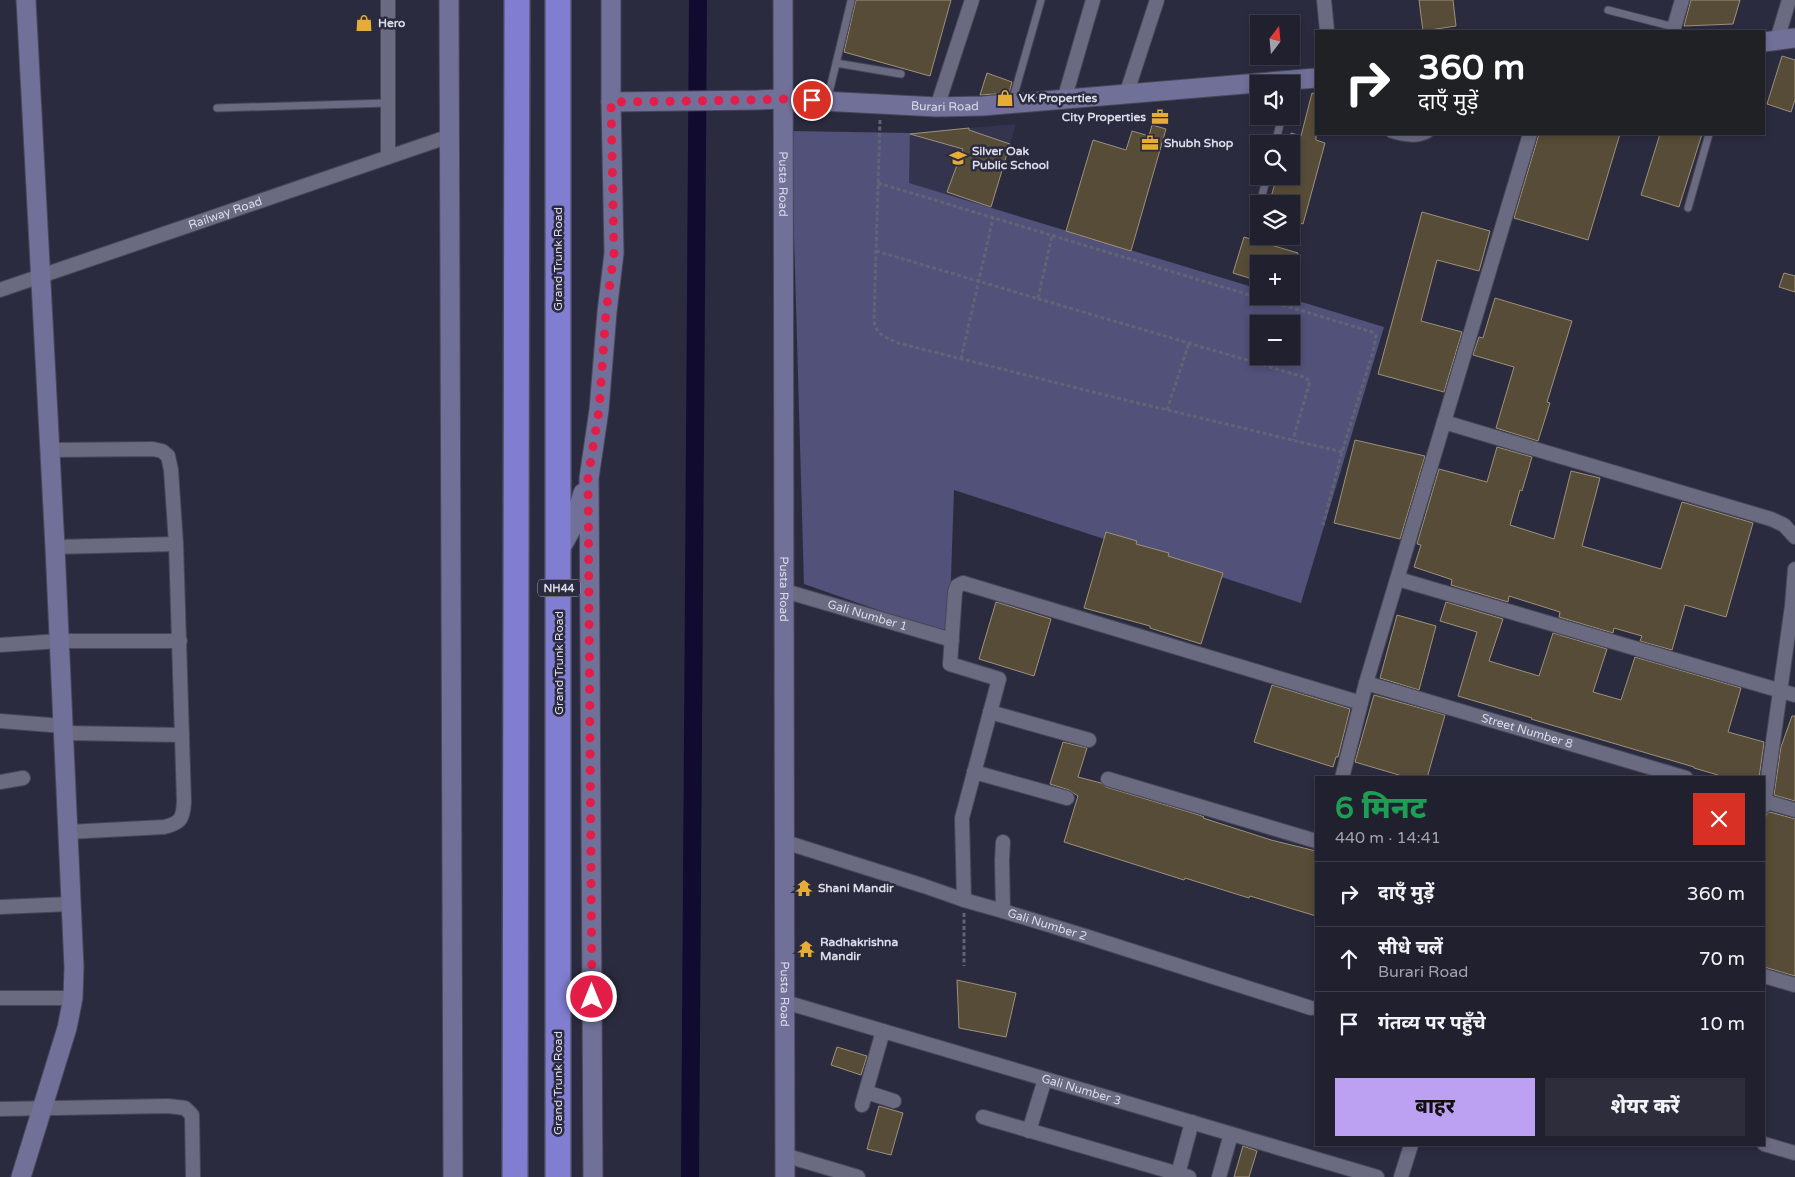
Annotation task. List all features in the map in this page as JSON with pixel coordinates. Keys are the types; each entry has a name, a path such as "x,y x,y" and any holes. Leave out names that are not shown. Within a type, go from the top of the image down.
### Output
{"highway":[{"path":"516,1177 517,0"},
{"name":"Grand Trunk Road","path":"558,0 558,1177"}],"main road":[{"path":"21,1177 67,1028 73,998 74,968 56,547 26,0"},
{"path":"449,0 453,1177"},
{"path":"559,551 572,528 588,478 599,410 606,312 614,253 611,0"},
{"name":"Pusta Road","path":"783,0 785,1177"},
{"name":"Burari Road","path":"1300,81 1315,78"},
{"name":"Burari Road","path":"611,102 782,99 937,107 1011,105 1250,85"},
{"path":"588,478 592,1177"}],"street":[{"path":"388,0 388,157"},
{"path":"937,107 972,0"},
{"path":"1064,100 1093,0"},
{"path":"1126,95 1157,0"},
{"path":"1324,0 1327,30"},
{"path":"1673,29 1682,0"},
{"path":"1778,40 1789,0"},
{"path":"1343,776 1366,683 1530,135"},
{"name":"Railway Road","path":"0,290 450,136"},
{"path":"1444,422 1771,519 1784,526 1795,537"},
{"path":"50,450 162,450 168,456 171,470 176,544 184,812 180,820 164,827 68,832"},
{"path":"56,547 176,544"},
{"path":"1765,794 1795,569"},
{"path":"1398,578 1795,695"},
{"path":"964,900 962,818 999,679 950,664 955,592 957,586 963,583 1361,703"},
{"name":"Gali Number 1","path":"785,591 952,640"},
{"path":"0,645 60,642 180,641"},
{"name":"Street Number 8","path":"1366,683 1679,776"},
{"path":"990,712 1090,740"},
{"path":"0,722 63,729 182,735"},
{"path":"974,772 1067,798"},
{"path":"0,782 23,778"},
{"path":"1108,779 1315,841"},
{"path":"1765,801 1795,810"},
{"name":"Gali Number 2","path":"784,842 1311,1008"},
{"path":"1003,842 1003,911"},
{"path":"0,907 71,904"},
{"path":"1765,976 1795,985"},
{"path":"0,998 73,998"},
{"name":"Gali Number 3","path":"785,1002 1377,1177"},
{"path":"883,1031 864,1099 894,1101"},
{"path":"1029,1130 1045,1079"},
{"path":"0,1109 168,1106 185,1108 192,1114 193,1177"},
{"path":"983,1117 1184,1175 1192,1122"},
{"path":"1219,1177 1231,1134"},
{"path":"1765,1144 1795,1153"},
{"path":"1401,1177 1410,1146"},
{"path":"784,1155 858,1177"}],"lane":[{"path":"1011,105 1041,0"},
{"path":"827,101 851,1"},
{"path":"1608,10 1673,29"},
{"path":"836,63 901,74"},
{"path":"218,108 388,103"},
{"path":"1396,135 1414,138 1427,135"},
{"path":"1688,208 1709,135"}],"path":[{"path":"880,104 874,320 875,328 879,334 898,343 1342,452"},
{"path":"878,183 1372,332 1376,336 1373,352 1342,452 1323,525"},
{"path":"961,359 993,218"},
{"path":"1038,299 1052,236"},
{"path":"876,251 1304,377 1310,381 1293,440"},
{"path":"1167,410 1188,343"},
{"path":"964,900 964,966"}],"shaded area":[{"name":"Silver Oak Public School","path":"1016,124 991,209 908,183 910,133"},
{"path":"791,131 910,133 909,183 1250,286 1250,305 1300,305 1300,301 1384,327 1301,603 954,490 949,635 804,584"}],"building":[{"path":"856,0 951,0 930,76 844,52"},
{"path":"1419,0 1453,0 1456,26 1423,30"},
{"path":"1691,0 1740,0 1733,24 1684,26"},
{"path":"1782,56 1795,60 1795,100 1791,112 1767,104"},
{"path":"987,73 1012,82 1009,93 980,95"},
{"path":"1312,93 1315,94 1316,140 1325,143 1303,224 1300,223 1300,195 1272,195 1274,185 1300,185 1300,136"},
{"path":"1152,125 1166,129 1131,251 1066,231 1093,140 1126,150 1132,131 1149,136"},
{"path":"969,128 969,130 1010,144 991,207 947,192 963,149 910,134"},
{"path":"1539,135 1620,135 1588,240 1514,218"},
{"path":"1660,135 1702,135 1679,207 1641,195"},
{"path":"1422,212 1490,231 1479,271 1437,260 1421,321 1462,332 1444,392 1378,374"},
{"path":"1244,237 1250,239 1250,245 1271,245 1298,253 1297,255 1250,255 1250,278 1233,273"},
{"path":"1784,273 1795,276 1795,292 1779,287"},
{"path":"1495,298 1572,321 1547,402 1550,403 1538,441 1496,428 1514,367 1473,355 1479,337 1483,338"},
{"path":"1355,440 1425,456 1400,539 1334,523"},
{"path":"1497,447 1532,457 1510,525 1554,539 1571,471 1600,478 1582,546 1661,569 1682,502 1753,523 1726,617 1685,605 1672,650 1640,641 1642,636 1614,628 1613,633 1559,617 1560,612 1509,596 1508,602 1451,585 1452,580 1450,579 1414,567 1421,545 1417,544 1439,469 1487,482"},
{"path":"1106,532 1137,541 1136,544 1169,553 1168,556 1223,573 1201,644 1150,628 1150,626 1084,608"},
{"path":"996,602 1051,619 1034,676 979,659"},
{"path":"1446,602 1503,619 1489,661 1539,676 1553,633 1607,649 1593,692 1621,700 1635,657 1741,688 1728,732 1764,742 1759,776 1718,776 1694,767 1458,696 1477,632 1440,621"},
{"path":"1397,615 1436,626 1419,690 1380,678"},
{"path":"1272,685 1350,709 1338,757 1336,757 1333,767 1254,742"},
{"path":"1374,695 1445,715 1428,776 1402,776 1355,762"},
{"path":"1792,716 1795,716 1795,801 1774,795 1781,747"},
{"path":"1063,742 1087,748 1078,777 1271,840 1315,851 1315,916 1185,878 1184,880 1064,842 1078,796 1069,790 1050,784"},
{"path":"1770,812 1795,819 1795,976 1765,967 1766,814"},
{"path":"957,980 1016,993 1006,1037 959,1028"},
{"path":"837,1047 867,1056 861,1075 831,1065"},
{"path":"879,1106 903,1113 891,1155 867,1149"},
{"path":"1243,1146 1257,1151 1249,1177 1234,1177"}],"waterway":[{"path":"690,1177 698,0"}],"place":[{"name":"Hero","path":"364,23"},
{"name":"VK Properties","path":"1005,98"},
{"name":"City Properties","path":"1160,117"},
{"name":"Shubh Shop","path":"1150,143"},
{"name":"Silver Oak Public School","path":"958,158"},
{"name":"Shani Mandir","path":"804,888"},
{"name":"Radhakrishna Mandir","path":"806,949"}],"route":[{"path":"592,997 588,478 599,410 606,312 614,253 611,102 812,100"}]}
